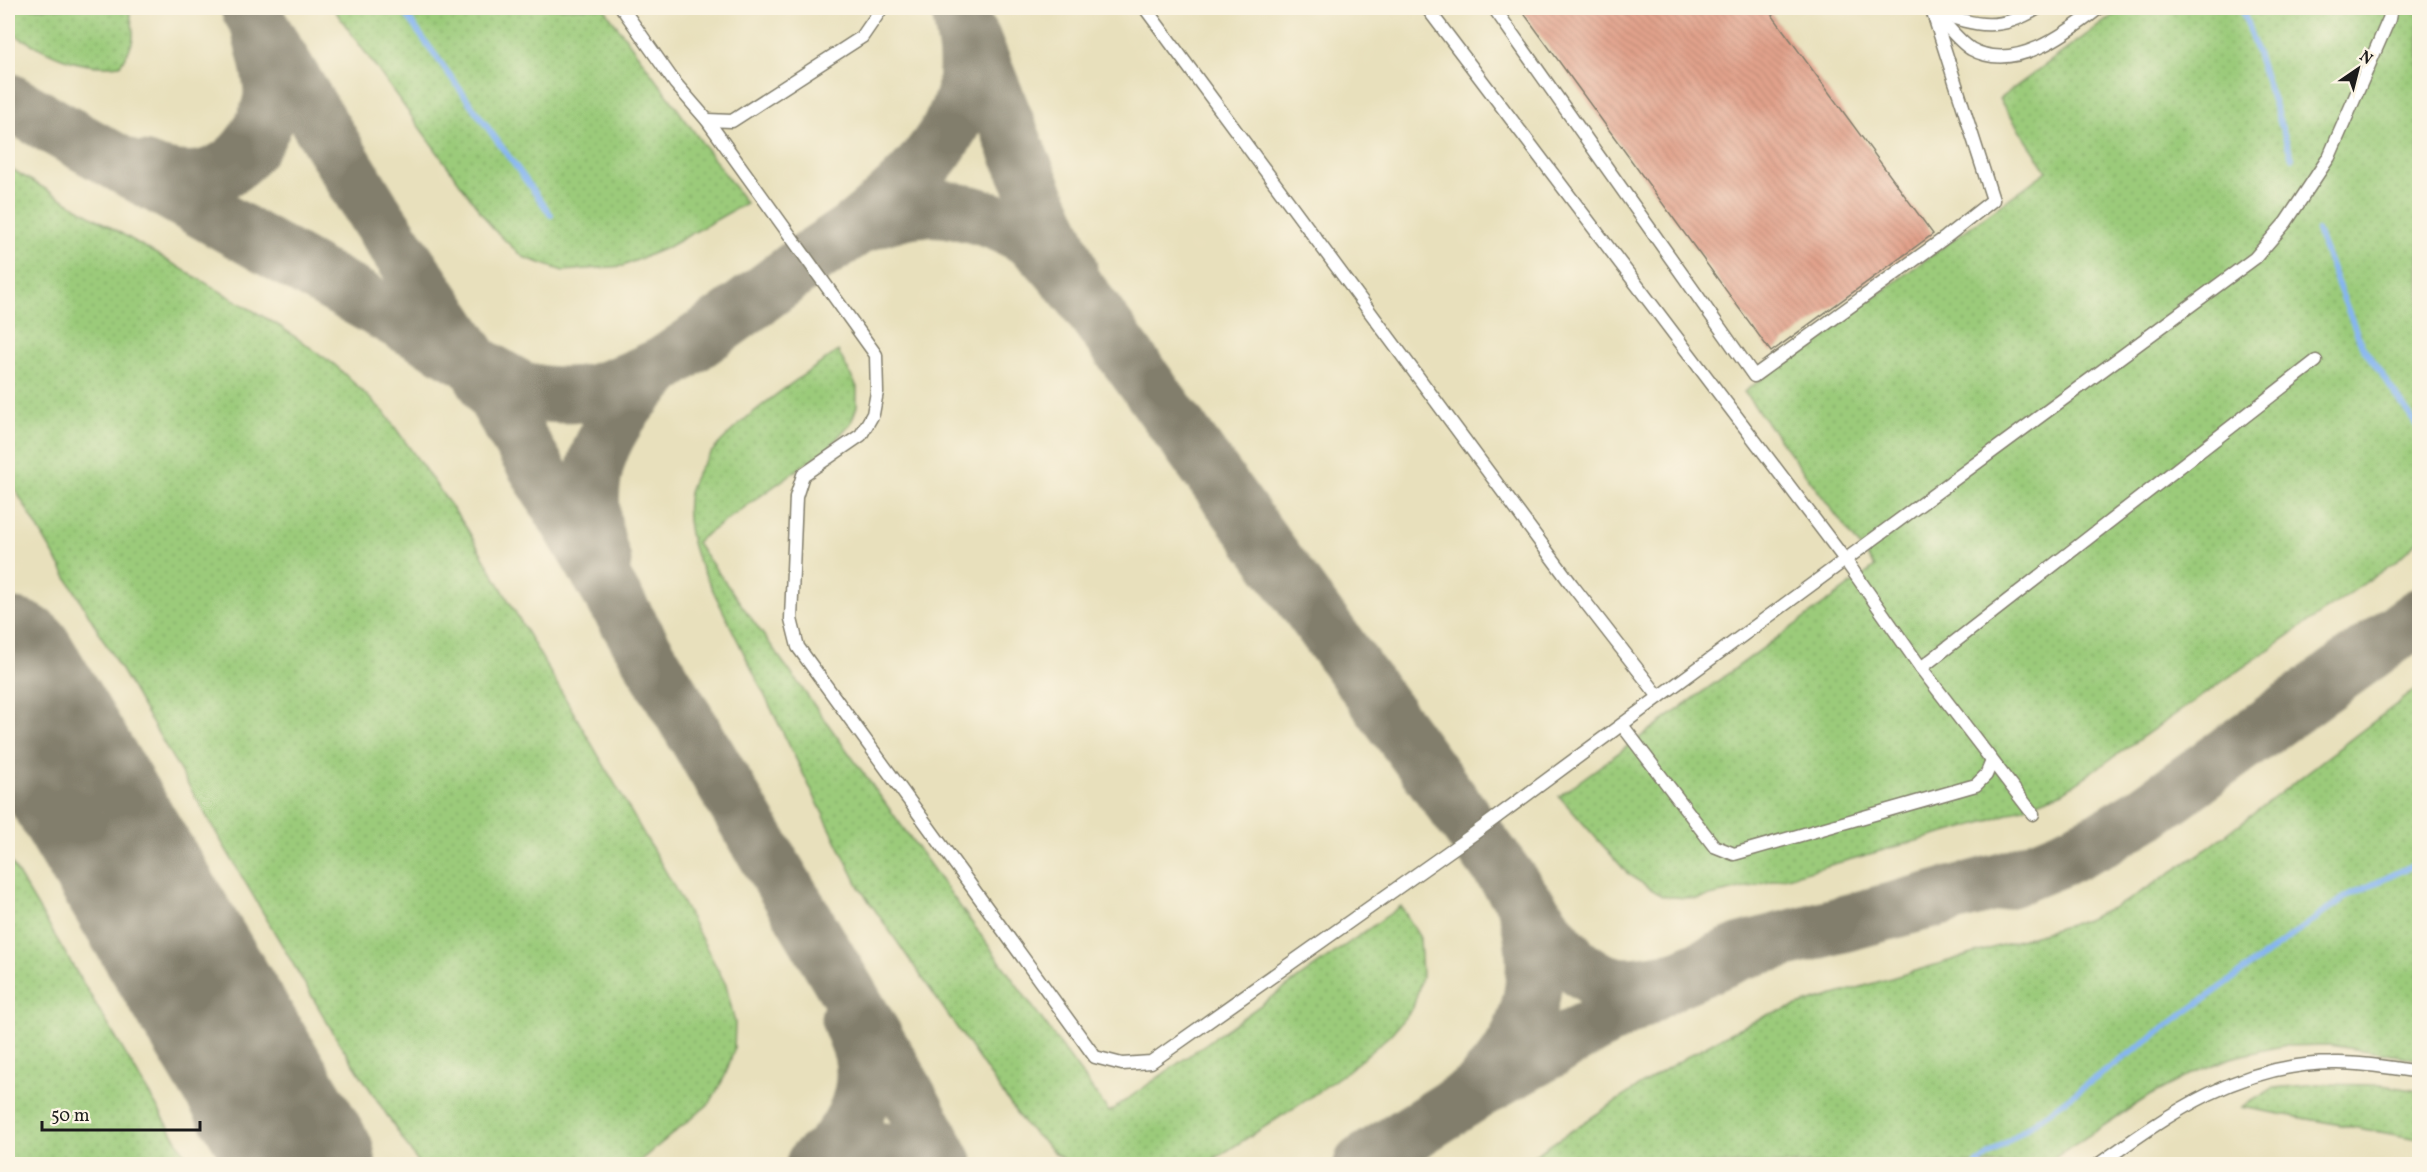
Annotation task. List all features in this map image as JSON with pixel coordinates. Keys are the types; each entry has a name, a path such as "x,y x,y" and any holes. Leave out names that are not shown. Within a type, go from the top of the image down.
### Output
{"lane":[{"path":"622,8 675,83 707,120 876,355 877,392 873,414 861,435 803,475 796,496 791,619 798,647 1095,1056 1122,1064 1151,1062 1474,833 2255,258 2286,222 2329,157 2389,19 2391,8"},
{"path":"707,120 732,121 862,37 882,8"},
{"path":"1145,8 1572,585 1659,697"},
{"path":"1427,8 1846,561 1921,668 2033,814"},
{"path":"1494,8 1754,376 1947,237 1993,200 1931,9"},
{"path":"1931,9 1972,24 2000,24 2021,18 2038,8"},
{"path":"1931,9 1970,48 1992,57 2011,57 2034,50 2099,8"},
{"path":"1921,668 2316,362"},
{"path":"1622,725 1714,846 1734,854 1976,785 1986,775 1992,760"},
{"path":"2099,1164 2168,1115 2217,1089 2272,1070 2333,1063 2420,1072"}],"green space":[{"path":"8,8 128,8 133,31 132,44 120,65 89,65 61,58 8,31"},
{"path":"333,8 604,8 746,203 668,247 623,266 563,271 523,257 493,229"},
{"path":"2123,8 2419,8 2420,539 2395,562 2063,792 1992,820 1758,885 1697,899 1662,896 1629,875 1559,796 1875,567 1744,392 2047,171 1999,99"},
{"path":"8,167 281,327 335,365 384,412 466,527 670,879 726,985 735,1023 734,1050 725,1076 710,1103 636,1164 419,1164 337,1039 8,477"},
{"path":"838,351 857,387 857,406 851,423 829,447 696,542 1109,1112 1401,906 1420,938 1422,977 1413,1008 1390,1035 1349,1070 1211,1161 1197,1164 1071,1164 1056,1154 1024,1124 859,887 696,556 687,509 689,493 697,473 711,452 752,413"},
{"path":"2419,687 2419,1059 2329,1045 2281,1046 2231,1058 2191,1074 2149,1096 2045,1164 1521,1164 1674,1064 1737,1029 1770,1014 2086,920 2129,900 2207,849"},
{"path":"8,857 191,1164 8,1164"},
{"path":"2317,1084 2383,1085 2419,1091 2419,1139 2242,1107 2273,1088"}],"building":[{"path":"1520,8 1767,8 1933,234 1771,352"}],"waterway":[{"path":"401,8 551,215"},
{"path":"2242,8 2292,158"},
{"path":"2317,231 2362,346 2420,430"},
{"path":"1977,1164 2344,898 2420,862"}],"taxiway":[{"path":"249,8 378,219 475,364 897,1075 945,1164"},
{"path":"8,101 522,390 543,394 578,394 611,387 663,365 861,224 908,182 923,166 948,131 964,93 967,61 959,8"},
{"path":"143,170 177,179 208,177 235,163 247,150 263,125 272,96 261,36"},
{"path":"972,38 1023,165 1069,268"},
{"path":"861,225 911,210 949,210 1001,224 1016,231 1042,249 1081,294 1524,901"},
{"path":"603,561 591,505 598,456 621,412 658,370"},
{"path":"1362,1164 1479,1090 1677,979 1742,951 2010,879 2107,836 2147,812 2420,616"},
{"path":"1485,1082 1501,1065 1519,1036 1531,998 1534,979 1533,940 1524,901 1564,953 1588,974 1602,981 1625,986 1673,980"},
{"path":"814,1164 838,1143 847,1130 860,1101 864,1070 862,1054 849,1018"},
{"path":"823,1164 849,1154 874,1150 900,1154 926,1164"}],"runway":[{"path":"8,669 305,1164"}]}
